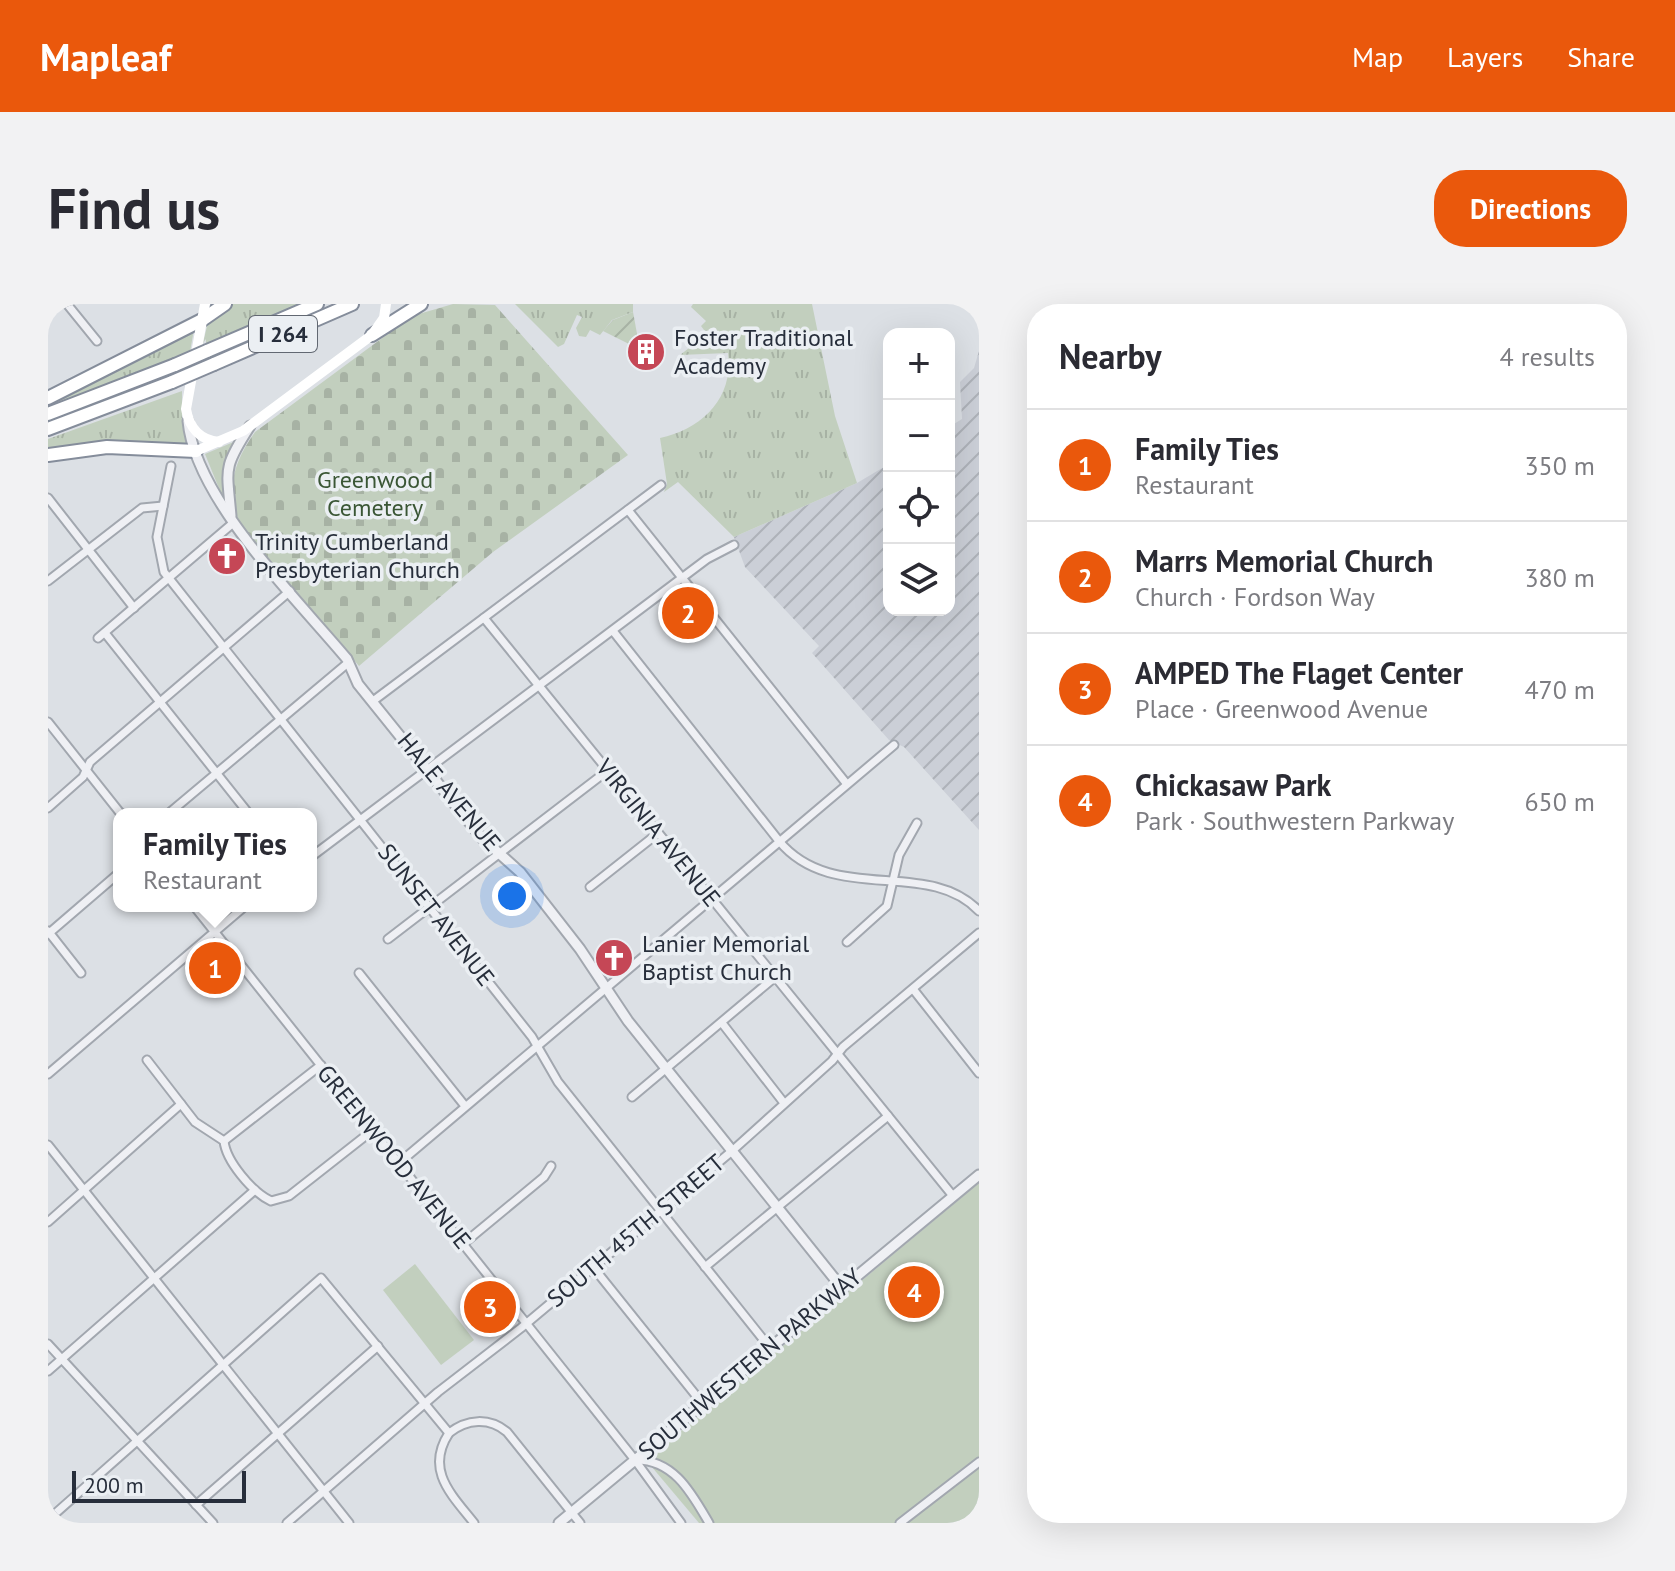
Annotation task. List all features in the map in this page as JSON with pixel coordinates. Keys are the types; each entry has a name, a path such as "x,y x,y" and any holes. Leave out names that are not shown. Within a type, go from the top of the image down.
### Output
{"highway":[{"path":"48,398 202,320 225,304"},
{"name":"I 264","path":"48,414 175,365 317,304"},
{"name":"I 264","path":"48,429 172,382 352,304"},
{"path":"372,335 421,304"},
{"path":"48,455 107,447 196,451"}],"main road":[{"path":"205,304 187,388 188,419 206,440 224,441"},
{"path":"196,451 224,441 250,426 372,335 384,318 386,304"}],"street":[{"path":"67,304 97,341"},
{"path":"188,419 196,451 232,524"},
{"path":"232,524 226,486 227,467 250,426"},
{"name":"SUNSET AVENUE","path":"171,466 157,544 168,577 430,907 537,1045 558,1082 770,1348"},
{"path":"373,701 661,485"},
{"path":"48,498 134,608"},
{"path":"48,581 142,508 163,506"},
{"path":"628,510 846,783"},
{"path":"232,524 102,635 244,808"},
{"name":"HALE AVENUE","path":"232,524 349,662 358,684 482,838 529,884 667,1069 842,1288"},
{"path":"317,852 720,550 734,545"},
{"path":"48,808 86,770 90,762 290,591"},
{"name":"VIRGINIA AVENUE","path":"484,618 953,1196"},
{"path":"613,631 779,841 801,862 823,873 953,893 979,911"},
{"path":"175,808 349,662"},
{"path":"48,722 116,808"},
{"path":"399,1163 894,745"},
{"path":"388,939 607,771"},
{"path":"847,942 884,911 899,855 917,823"},
{"path":"590,887 657,834"},
{"path":"81,973 48,933 113,878"},
{"name":"GREENWOOD AVENUE","path":"199,912 635,1460 681,1523"},
{"path":"48,1074 237,912"},
{"name":"SOUTH 45TH STREET","path":"287,1523 425,1403 732,1151 838,1053 979,933"},
{"path":"359,973 465,1106"},
{"path":"632,1097 775,977"},
{"path":"913,989 979,1073"},
{"path":"722,1023 784,1103"},
{"path":"147,1060 195,1122 224,1141"},
{"path":"224,1141 321,1065"},
{"path":"48,1222 181,1104"},
{"path":"705,1267 888,1116"},
{"path":"224,1141 225,1150 255,1190 275,1202 289,1196 373,1130"},
{"path":"48,1145 349,1523"},
{"path":"463,1244 544,1177 551,1166"},
{"name":"SOUTHWESTERN PARKWAY","path":"559,1523 979,1175"},
{"path":"48,1371 255,1190"},
{"path":"593,1267 702,1403"},
{"path":"48,1520 319,1279 326,1281 449,1433"},
{"path":"48,1344 213,1523"},
{"path":"196,1505 378,1346"},
{"path":"474,1523 439,1473 439,1455 449,1433 475,1421 498,1425 580,1523"},
{"path":"635,1460 653,1461 672,1471 709,1523"},
{"path":"900,1523 979,1462"}],"shaded area":[{"path":"979,351 979,830 904,747 889,740 812,653 819,646 745,567 734,537 857,483 883,468 883,616 955,616 955,423 962,419 960,382 974,368"}],"green space":[{"path":"232,304 299,304 206,344 206,339 203,343 208,322"},
{"name":"Greenwood Cemetery","path":"453,304 495,305 628,455 493,552 359,666 242,528 233,502 236,467 255,432 412,316"},
{"path":"515,304 633,304 633,312 612,320 600,335 590,330 586,337 579,336 576,328 582,317 577,315 564,344 558,347"},
{"path":"693,304 812,304 835,416 857,483 734,537 678,482 664,492 667,484 660,438 689,427 712,409 726,384 729,369 728,353 680,355 707,334 701,326 706,321 691,307"},
{"path":"633,312 638,339 631,345 603,331 613,320"},
{"path":"194,329 190,352 48,408 48,403"},
{"path":"182,391 182,418 192,446 48,453 48,439"},
{"path":"236,441 223,469 227,508 205,454"},
{"path":"979,1183 979,1523 699,1523 646,1460"},
{"path":"415,1264 474,1340 441,1365 383,1290"}],"place":[{"name":"Foster Traditional Academy","path":"646,352"},
{"name":"Trinity Cumberland Presbyterian Church","path":"227,556"},
{"name":"Marrs Memorial Church","path":"688,613"},
{"name":"Lanier Memorial Baptist Church","path":"614,958"},
{"name":"Family Ties","path":"215,968"},
{"name":"Chickasaw Park","path":"914,1292"},
{"name":"AMPED The Flaget Center","path":"490,1307"}]}
